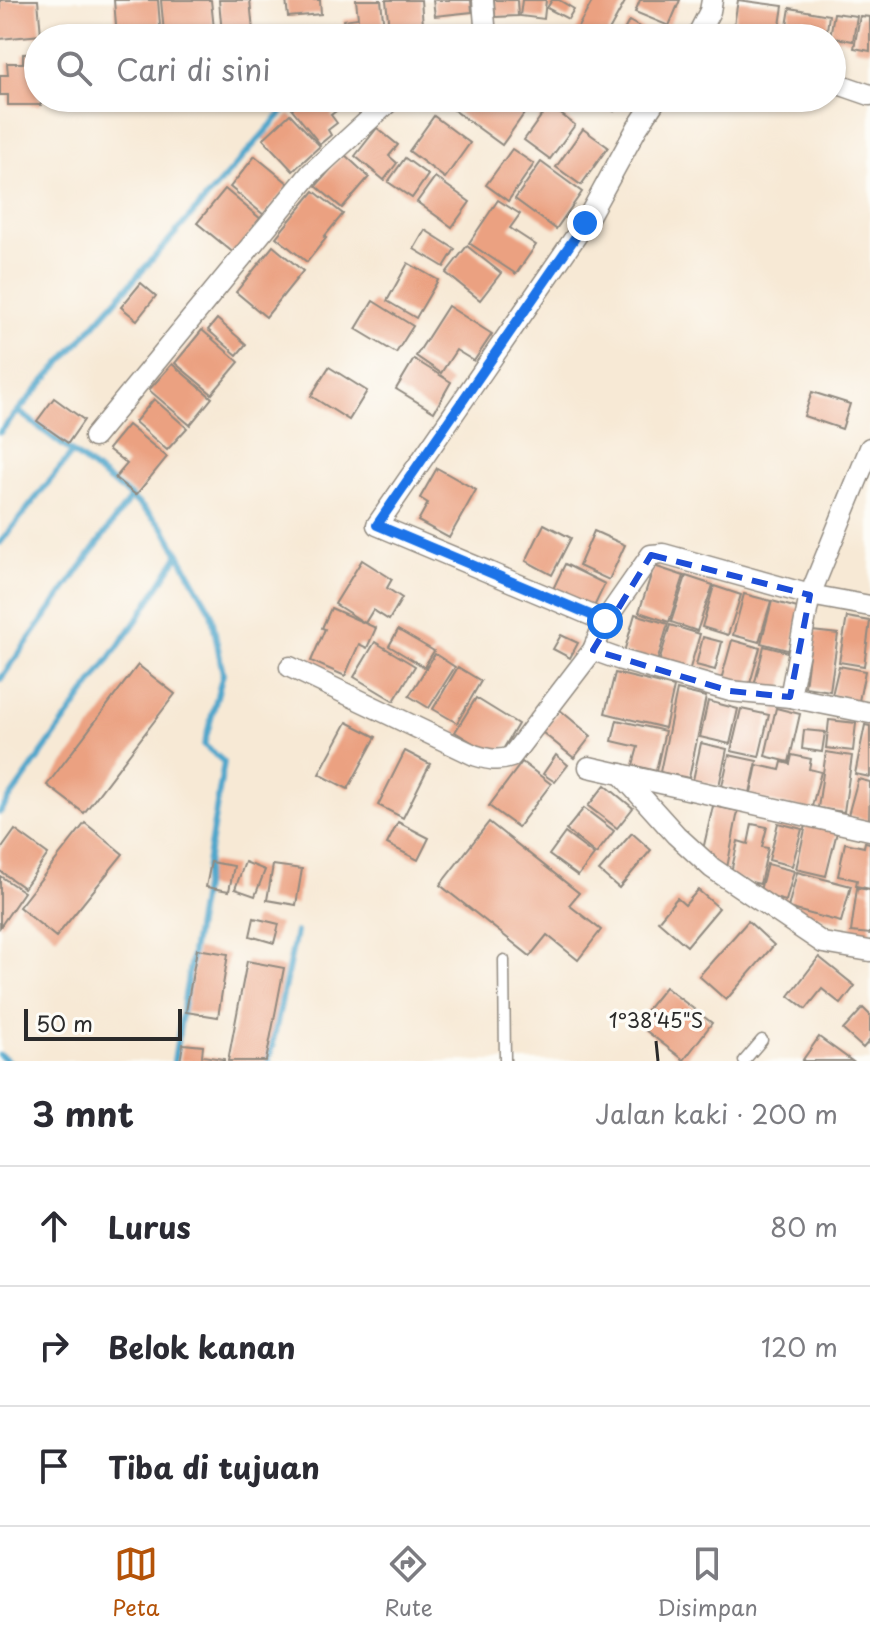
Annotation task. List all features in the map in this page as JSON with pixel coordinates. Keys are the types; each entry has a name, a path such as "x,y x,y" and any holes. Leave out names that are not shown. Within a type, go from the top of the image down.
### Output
{"street":[{"path":"483,0 485,24"},
{"path":"703,24 712,0"},
{"path":"846,87 870,95"},
{"path":"94,437 310,174 378,112"},
{"path":"605,621 377,525 585,223 648,112"},
{"path":"790,697 810,595 870,448"},
{"path":"290,667 474,755 494,761 511,757 593,650 605,621 651,555 657,554 810,595 870,606"},
{"path":"593,650 730,691 790,697 870,713"},
{"path":"589,767 870,830"},
{"path":"621,774 676,835 712,868 823,943 870,951"}],"lane":[{"path":"504,960 505,1061"},
{"path":"744,1061 762,1040"}],"highlighted area":[{"path":"651,555 810,595 790,697 730,691 593,650"}],"building":[{"path":"0,0 38,0 40,24 24,24 24,37 0,39"},
{"path":"114,0 158,0 160,24 116,24"},
{"path":"161,0 211,0 213,24 163,24"},
{"path":"219,0 250,0 252,24 221,24"},
{"path":"286,0 320,0 321,14 288,17"},
{"path":"356,0 381,0 384,24 343,24 343,20 358,18"},
{"path":"386,0 421,0 423,24 389,24"},
{"path":"433,0 471,0 472,12 435,16"},
{"path":"494,0 517,0 518,16 495,17"},
{"path":"522,0 546,0 544,19 520,16"},
{"path":"552,0 559,0 574,9 568,19 547,8"},
{"path":"593,0 626,0 613,24 580,24"},
{"path":"640,0 680,0 670,24 635,12"},
{"path":"738,0 783,6 780,24 734,24"},
{"path":"790,8 829,15 828,24 787,24"},
{"path":"834,13 857,16 853,41 846,40 846,24 832,24"},
{"path":"860,16 870,17 870,51 854,48"},
{"path":"23,54 24,105 8,105 8,95 0,95 0,75 8,75 7,63 23,63"},
{"path":"294,112 335,112 331,115 337,123 328,130 331,135 320,144"},
{"path":"457,112 525,112 502,145"},
{"path":"544,112 558,112 575,125 550,159 524,140"},
{"path":"290,114 320,146 293,171 263,139"},
{"path":"434,116 470,143 445,178 409,151"},
{"path":"377,128 398,145 389,156 397,163 384,180 355,156"},
{"path":"583,129 608,147 581,185 556,167"},
{"path":"512,149 534,164 508,201 486,185"},
{"path":"344,154 369,177 342,208 316,186"},
{"path":"255,156 289,184 264,215 230,187"},
{"path":"405,158 428,175 412,198 388,182"},
{"path":"541,162 582,192 556,229 515,199"},
{"path":"435,177 470,202 452,227 417,202"},
{"path":"225,189 262,220 235,254 197,223"},
{"path":"314,191 343,214 307,262 276,237"},
{"path":"498,200 520,214 510,228 536,245 516,274 469,243"},
{"path":"425,230 455,249 444,267 414,249"},
{"path":"273,246 303,271 266,317 236,292"},
{"path":"467,246 501,273 480,300 446,273"},
{"path":"408,263 438,280 416,318 387,301"},
{"path":"141,283 156,296 137,320 121,307"},
{"path":"373,301 413,326 396,353 356,329"},
{"path":"448,306 492,334 474,361 456,350 441,373 416,356"},
{"path":"217,319 246,344 237,355 208,330"},
{"path":"202,330 239,362 212,394 175,363"},
{"path":"414,359 451,382 434,412 396,389"},
{"path":"172,364 212,398 190,425 149,390"},
{"path":"329,367 367,391 349,420 311,396"},
{"path":"812,392 850,404 842,429 804,416"},
{"path":"54,398 84,420 68,443 37,421"},
{"path":"154,399 187,428 167,450 135,422"},
{"path":"128,425 167,457 136,495 115,478 127,464 108,449"},
{"path":"437,468 476,490 449,538 418,521 428,503 420,498"},
{"path":"544,524 571,538 552,575 526,561"},
{"path":"594,531 625,545 609,580 579,566"},
{"path":"362,560 392,579 387,588 402,598 389,620 373,610 365,623 335,604"},
{"path":"565,564 605,584 592,611 552,591"},
{"path":"654,566 684,576 669,622 639,612"},
{"path":"686,576 713,585 697,631 671,622"},
{"path":"714,586 741,595 728,635 702,627"},
{"path":"744,594 771,601 759,642 733,635"},
{"path":"772,601 801,609 791,651 761,643"},
{"path":"331,608 376,628 367,648 359,644 345,676 311,661"},
{"path":"635,614 668,624 657,662 624,652"},
{"path":"847,617 870,621 864,666 839,662"},
{"path":"670,625 700,634 688,675 658,666"},
{"path":"398,630 434,651 424,667 389,646"},
{"path":"812,631 838,634 830,691 805,687"},
{"path":"561,635 578,643 570,658 553,649"},
{"path":"703,637 722,642 715,670 696,665"},
{"path":"732,640 760,648 749,687 721,680"},
{"path":"375,642 415,666 394,701 354,677"},
{"path":"764,646 791,653 781,693 754,686"},
{"path":"435,654 455,667 429,708 409,696"},
{"path":"138,665 175,694 84,813 47,785"},
{"path":"839,666 865,671 859,701 832,695"},
{"path":"458,667 481,681 457,723 433,709"},
{"path":"615,673 674,687 665,728 605,713"},
{"path":"677,690 706,697 689,778 660,772"},
{"path":"476,698 518,724 498,758 455,732"},
{"path":"708,701 738,709 730,744 700,737"},
{"path":"776,708 800,714 789,762 765,756"},
{"path":"741,709 769,715 759,757 731,751"},
{"path":"560,710 591,736 574,758 542,732"},
{"path":"617,720 665,731 656,771 633,765 638,747 612,741"},
{"path":"829,720 856,723 853,751 826,748"},
{"path":"347,722 376,737 348,789 319,774"},
{"path":"865,725 870,726 870,777 855,774"},
{"path":"804,730 825,732 822,752 802,749"},
{"path":"701,743 727,749 719,786 693,780"},
{"path":"405,751 430,764 403,818 378,805"},
{"path":"826,752 852,756 844,812 818,808"},
{"path":"556,755 568,765 555,782 543,774"},
{"path":"729,755 757,761 750,793 722,786"},
{"path":"792,755 811,759 809,769 821,772 811,810 750,797 757,765 780,770 782,762 790,764"},
{"path":"522,762 551,784 518,827 489,806"},
{"path":"858,779 870,782 869,821 848,815"},
{"path":"605,785 633,808 617,828 588,806"},
{"path":"713,806 738,811 726,873 702,854"},
{"path":"584,808 614,831 596,854 566,830"},
{"path":"398,822 429,838 418,860 387,844"},
{"path":"489,822 579,893 569,905 601,930 578,960 547,935 530,956 440,885"},
{"path":"85,823 123,854 56,937 19,907"},
{"path":"778,823 802,829 792,866 769,860"},
{"path":"752,824 767,827 762,847 768,848 760,884 730,877 738,841 748,844"},
{"path":"806,825 837,832 826,876 796,869"},
{"path":"15,830 48,854 24,888 0,871 0,851"},
{"path":"565,833 594,855 578,876 549,855"},
{"path":"632,833 651,850 619,888 599,871"},
{"path":"865,842 870,843 870,889 856,886 857,880 838,876 845,843 864,847"},
{"path":"211,862 234,866 229,891 206,887"},
{"path":"245,862 265,870 255,896 235,889"},
{"path":"767,864 794,871 786,901 759,894"},
{"path":"273,865 302,869 296,905 267,900"},
{"path":"797,872 851,886 841,922 788,908"},
{"path":"0,876 24,892 0,927"},
{"path":"857,888 870,890 870,934 851,932"},
{"path":"698,890 719,908 687,946 658,921 677,898 685,905"},
{"path":"254,918 279,924 274,943 250,936"},
{"path":"748,921 774,945 726,1000 699,976"},
{"path":"197,949 228,954 218,1017 186,1012"},
{"path":"819,957 855,986 841,1004 822,989 806,1009 789,996"},
{"path":"247,961 284,968 266,1061 228,1061"},
{"path":"665,987 712,1023 684,1060 636,1023"},
{"path":"863,1008 870,1015 870,1040 863,1048 843,1030"},
{"path":"819,1037 852,1061 802,1061"},
{"path":"183,1044 203,1046 202,1056 224,1061 180,1061"}],"waterway":[{"path":"18,411 283,112"},
{"path":"0,432 18,411 131,497 164,528 211,612 223,674 204,745 224,762 174,1061"},
{"path":"0,543 72,453"},
{"path":"0,680 131,497"},
{"path":"0,812 139,617 179,554"},
{"path":"269,1061 296,932"},
{"path":"0,1055 9,1061"}],"route":[{"path":"585,223 377,525 605,621"}]}
